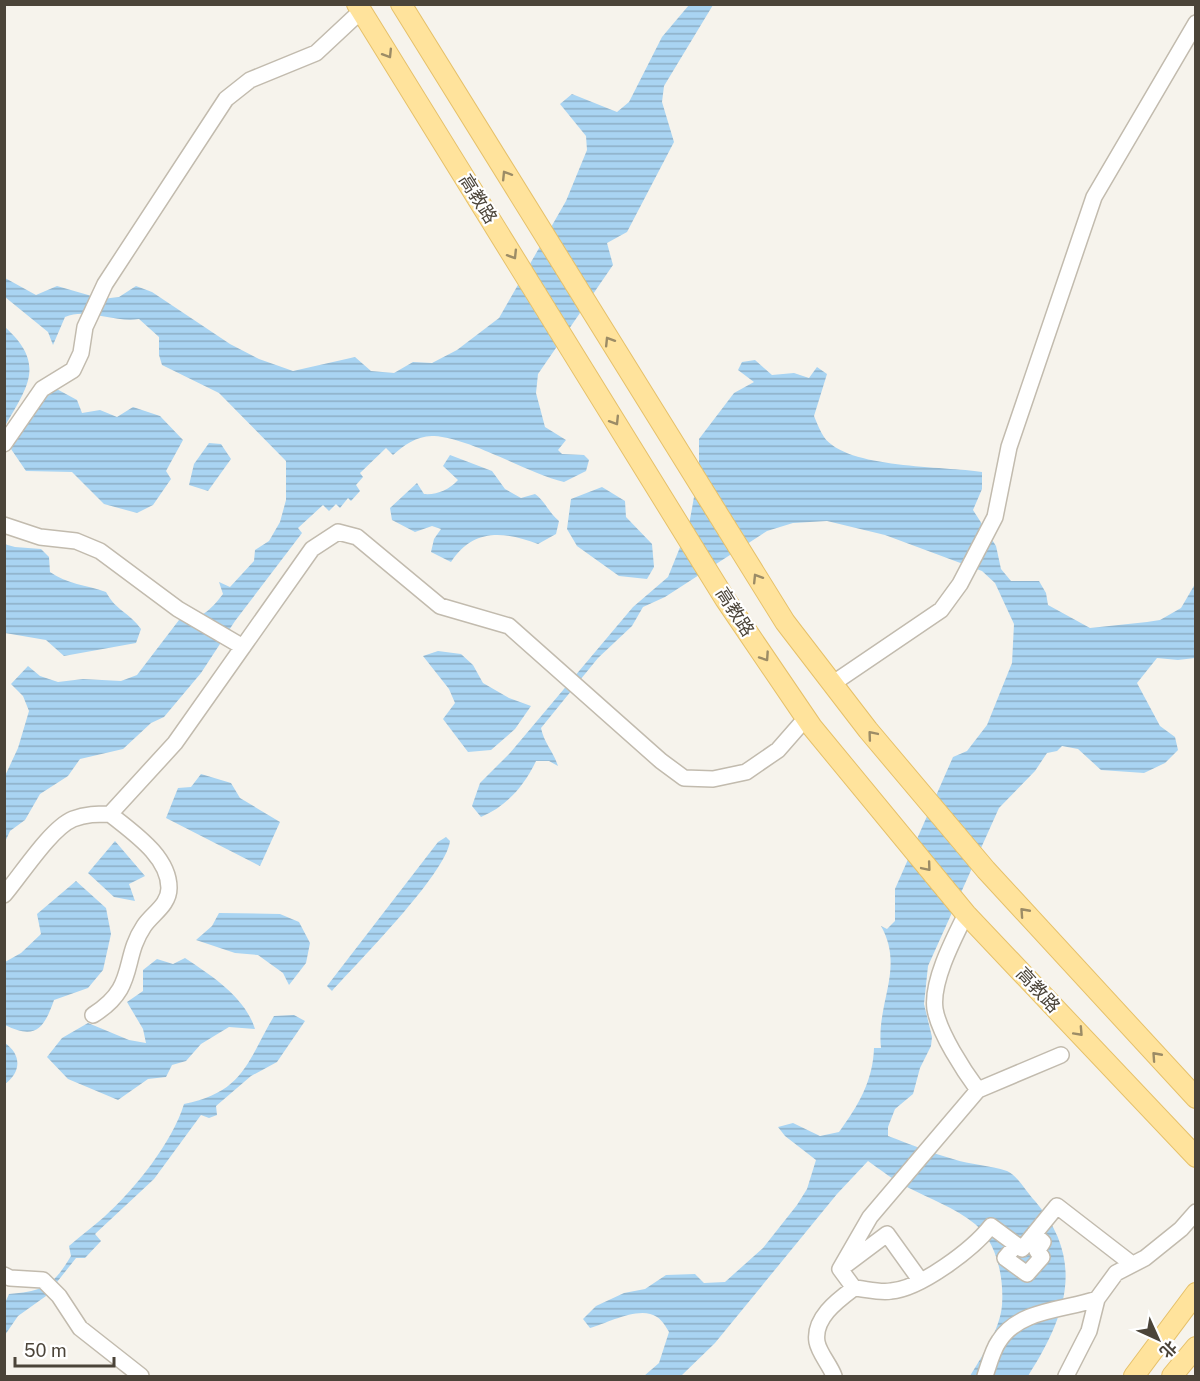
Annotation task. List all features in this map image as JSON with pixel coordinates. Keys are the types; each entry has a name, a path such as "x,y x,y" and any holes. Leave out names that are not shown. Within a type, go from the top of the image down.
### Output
{"main road":[{"name":"高教路","path":"401,4 785,622 832,684 986,870 1196,1098"},
{"name":"高教路","path":"359,8 725,599 806,718 889,823 966,914 1196,1157"},
{"path":"1134,1377 1196,1293"},
{"path":"1172,1377 1196,1347"}],"street":[{"path":"4,444 42,389 74,369 81,353 85,327 105,284 226,99 250,80 316,53 359,8"},
{"path":"832,684 941,610 960,584 995,517 1009,447 1094,197 1196,23"},
{"path":"4,525 40,537 76,541 100,551 178,609 243,647"},
{"path":"110,814 175,743 312,549 338,532 357,537 440,606 509,626 661,761 684,778 713,779 746,772 778,750 806,718"},
{"path":"4,895 55,834 71,819 91,814 110,814 147,845 161,864 169,888 166,901 144,926 134,951 127,979 107,1006 93,1015"},
{"path":"966,914 954,937 937,985 935,1010 956,1060 978,1090"},
{"path":"840,1269 870,1217 978,1090 1061,1055"},
{"path":"834,1377 817,1342 819,1323 834,1303 854,1288 892,1292 920,1280 959,1258 991,1226 1022,1249 1057,1206 1132,1264"},
{"path":"986,1377 999,1340 1015,1324 1039,1314 1091,1301 1116,1273 1181,1229 1196,1212"},
{"path":"840,1269 886,1234 920,1280"},
{"path":"1016,1245 1005,1258 1028,1274 1042,1257 1036,1251 1042,1242 1034,1234"},
{"path":"840,1269 854,1288"},
{"path":"4,1275 10,1278 42,1280 59,1296 80,1328 141,1377"},
{"path":"1066,1377 1089,1331 1091,1301"}],"water":[{"path":"689,5 713,5 664,86 662,102 674,142 627,232 607,243 613,265 538,374 536,393 545,427 566,440 558,450 562,454 584,455 589,460 586,471 564,482 481,449 448,438 434,436 412,441 393,455 386,448 360,473 363,477 356,485 360,491 351,501 348,498 340,508 336,504 329,511 323,505 298,528 302,533 235,621 201,673 164,717 151,723 123,749 80,759 68,776 40,794 25,820 10,831 5,842 5,776 18,748 29,711 23,696 11,684 28,666 40,676 58,682 83,679 121,681 137,675 179,620 199,616 209,610 223,594 219,582 230,587 254,561 255,550 269,541 280,522 286,500 286,461 219,393 162,365 159,355 159,337 139,319 73,314 65,317 53,345 48,332 5,297 5,278 36,295 57,286 102,299 119,297 136,286 152,292 230,344 259,359 293,371 355,357 371,371 394,373 413,362 432,363 457,350 499,318 566,201 587,150 586,136 560,104 572,94 617,112 629,102 662,37"},
{"path":"5,327 26,352 29,375 26,387 5,426"},
{"path":"755,360 772,375 794,373 809,378 817,367 827,374 814,416 824,437 836,447 874,461 982,472 982,489 973,510 996,546 1001,569 1011,581 1039,581 1046,593 1048,605 1090,628 1160,620 1181,608 1195,584 1195,658 1178,660 1157,658 1137,683 1160,726 1175,737 1178,750 1165,763 1144,773 1101,770 1078,749 1062,746 1057,751 1047,753 1035,771 999,808 928,966 924,1004 932,1037 931,1046 920,1068 913,1094 895,1109 888,1127 888,1136 920,1148 960,1161 1011,1173 1051,1223 1061,1245 1065,1267 1065,1288 1052,1332 1028,1376 970,1376 994,1333 1001,1314 1002,1283 998,1261 989,1240 975,1224 959,1213 902,1184 868,1161 837,1194 715,1343 681,1376 644,1376 659,1363 669,1332 657,1317 642,1313 633,1314 590,1328 583,1319 596,1306 624,1293 645,1289 666,1275 695,1274 704,1283 725,1282 763,1248 797,1205 807,1189 816,1160 785,1136 778,1127 793,1123 820,1136 839,1132 863,1093 871,1071 874,1048 881,1048 882,1016 890,971 888,942 881,926 887,929 895,921 895,889 953,757 967,751 987,725 1012,663 1014,624 995,583 982,571 885,535 827,521 793,523 767,531 665,597 643,607 632,626 598,658 541,728 558,766 549,761 536,761 514,794 499,807 481,817 472,806 480,783 510,753 633,607 668,577 689,525 699,469 699,439 734,393 754,382 738,370 742,362"},
{"path":"53,387 77,400 82,413 100,410 117,417 133,407 160,416 183,440 166,471 171,479 153,505 137,513 104,504 72,472 26,471 11,449 30,411"},
{"path":"209,443 221,444 231,459 208,491 189,485 194,464"},
{"path":"450,455 492,471 505,489 521,498 535,494 559,521 556,534 538,544 513,537 490,535 469,543 451,562 431,552 434,539 441,529 432,526 415,532 392,520 390,508 417,483 424,494 434,494 451,487 458,480 443,466"},
{"path":"602,487 625,501 626,517 652,544 654,567 647,579 619,576 577,546 567,529 571,499"},
{"path":"4,544 41,549 49,557 50,572 56,576 106,592 141,629 136,643 64,656 46,640 5,633"},
{"path":"438,651 461,654 473,665 483,683 509,698 531,706 515,729 491,750 468,752 443,719 455,703 449,689 423,656"},
{"path":"201,774 231,783 240,798 280,822 260,866 166,818 178,788 191,787"},
{"path":"446,837 450,841 445,856 434,874 399,918 332,991 327,986 438,842"},
{"path":"115,841 145,876 129,884 135,901 114,897 88,873"},
{"path":"76,881 106,908 111,934 103,970 88,988 54,1000 42,1025 37,1029 24,1032 5,1025 5,962 21,953 41,934 37,914"},
{"path":"219,913 280,914 299,922 310,943 306,963 289,985 283,973 258,955 235,953 196,940 212,926"},
{"path":"185,958 236,997 255,1029 229,1027 201,1044 186,1061 172,1065 166,1077 148,1079 118,1100 68,1079 47,1057 62,1038 88,1023 129,1040 146,1043 143,1029 127,1002 143,991 143,970 157,959 173,964"},
{"path":"294,1015 305,1021 277,1062 251,1076 216,1106 217,1115 209,1118 201,1115 154,1179 95,1234 101,1241 85,1258 76,1258 46,1296 18,1316 5,1335 5,1303 9,1294 39,1289 53,1280 71,1256 69,1246 116,1206 151,1165 171,1134 184,1104 220,1092 232,1083 249,1061 274,1016"},
{"path":"5,1043 17,1058 17,1069 5,1084"}]}
